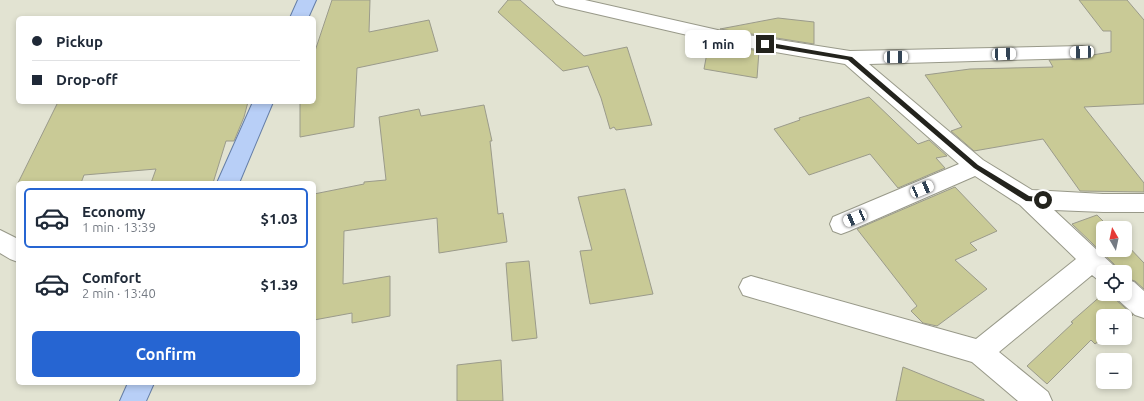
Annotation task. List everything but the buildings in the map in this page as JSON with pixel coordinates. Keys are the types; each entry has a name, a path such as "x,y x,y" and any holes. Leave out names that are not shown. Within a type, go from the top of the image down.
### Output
{"main road":[{"path":"300,16 307,0"},
{"path":"229,181 262,104"}],"street":[{"path":"562,0 722,37 850,58 1082,52"},
{"path":"850,58 976,166 1028,199 1097,265"},
{"path":"841,224 976,166"},
{"path":"1028,199 1103,204 1144,203"},
{"path":"0,240 16,251"},
{"path":"979,352 1096,267"},
{"path":"751,287 979,352 1039,401"},
{"path":"1132,296 1144,307"}],"route":[{"path":"765,44 850,58 976,166 1028,199 1043,200"}]}
